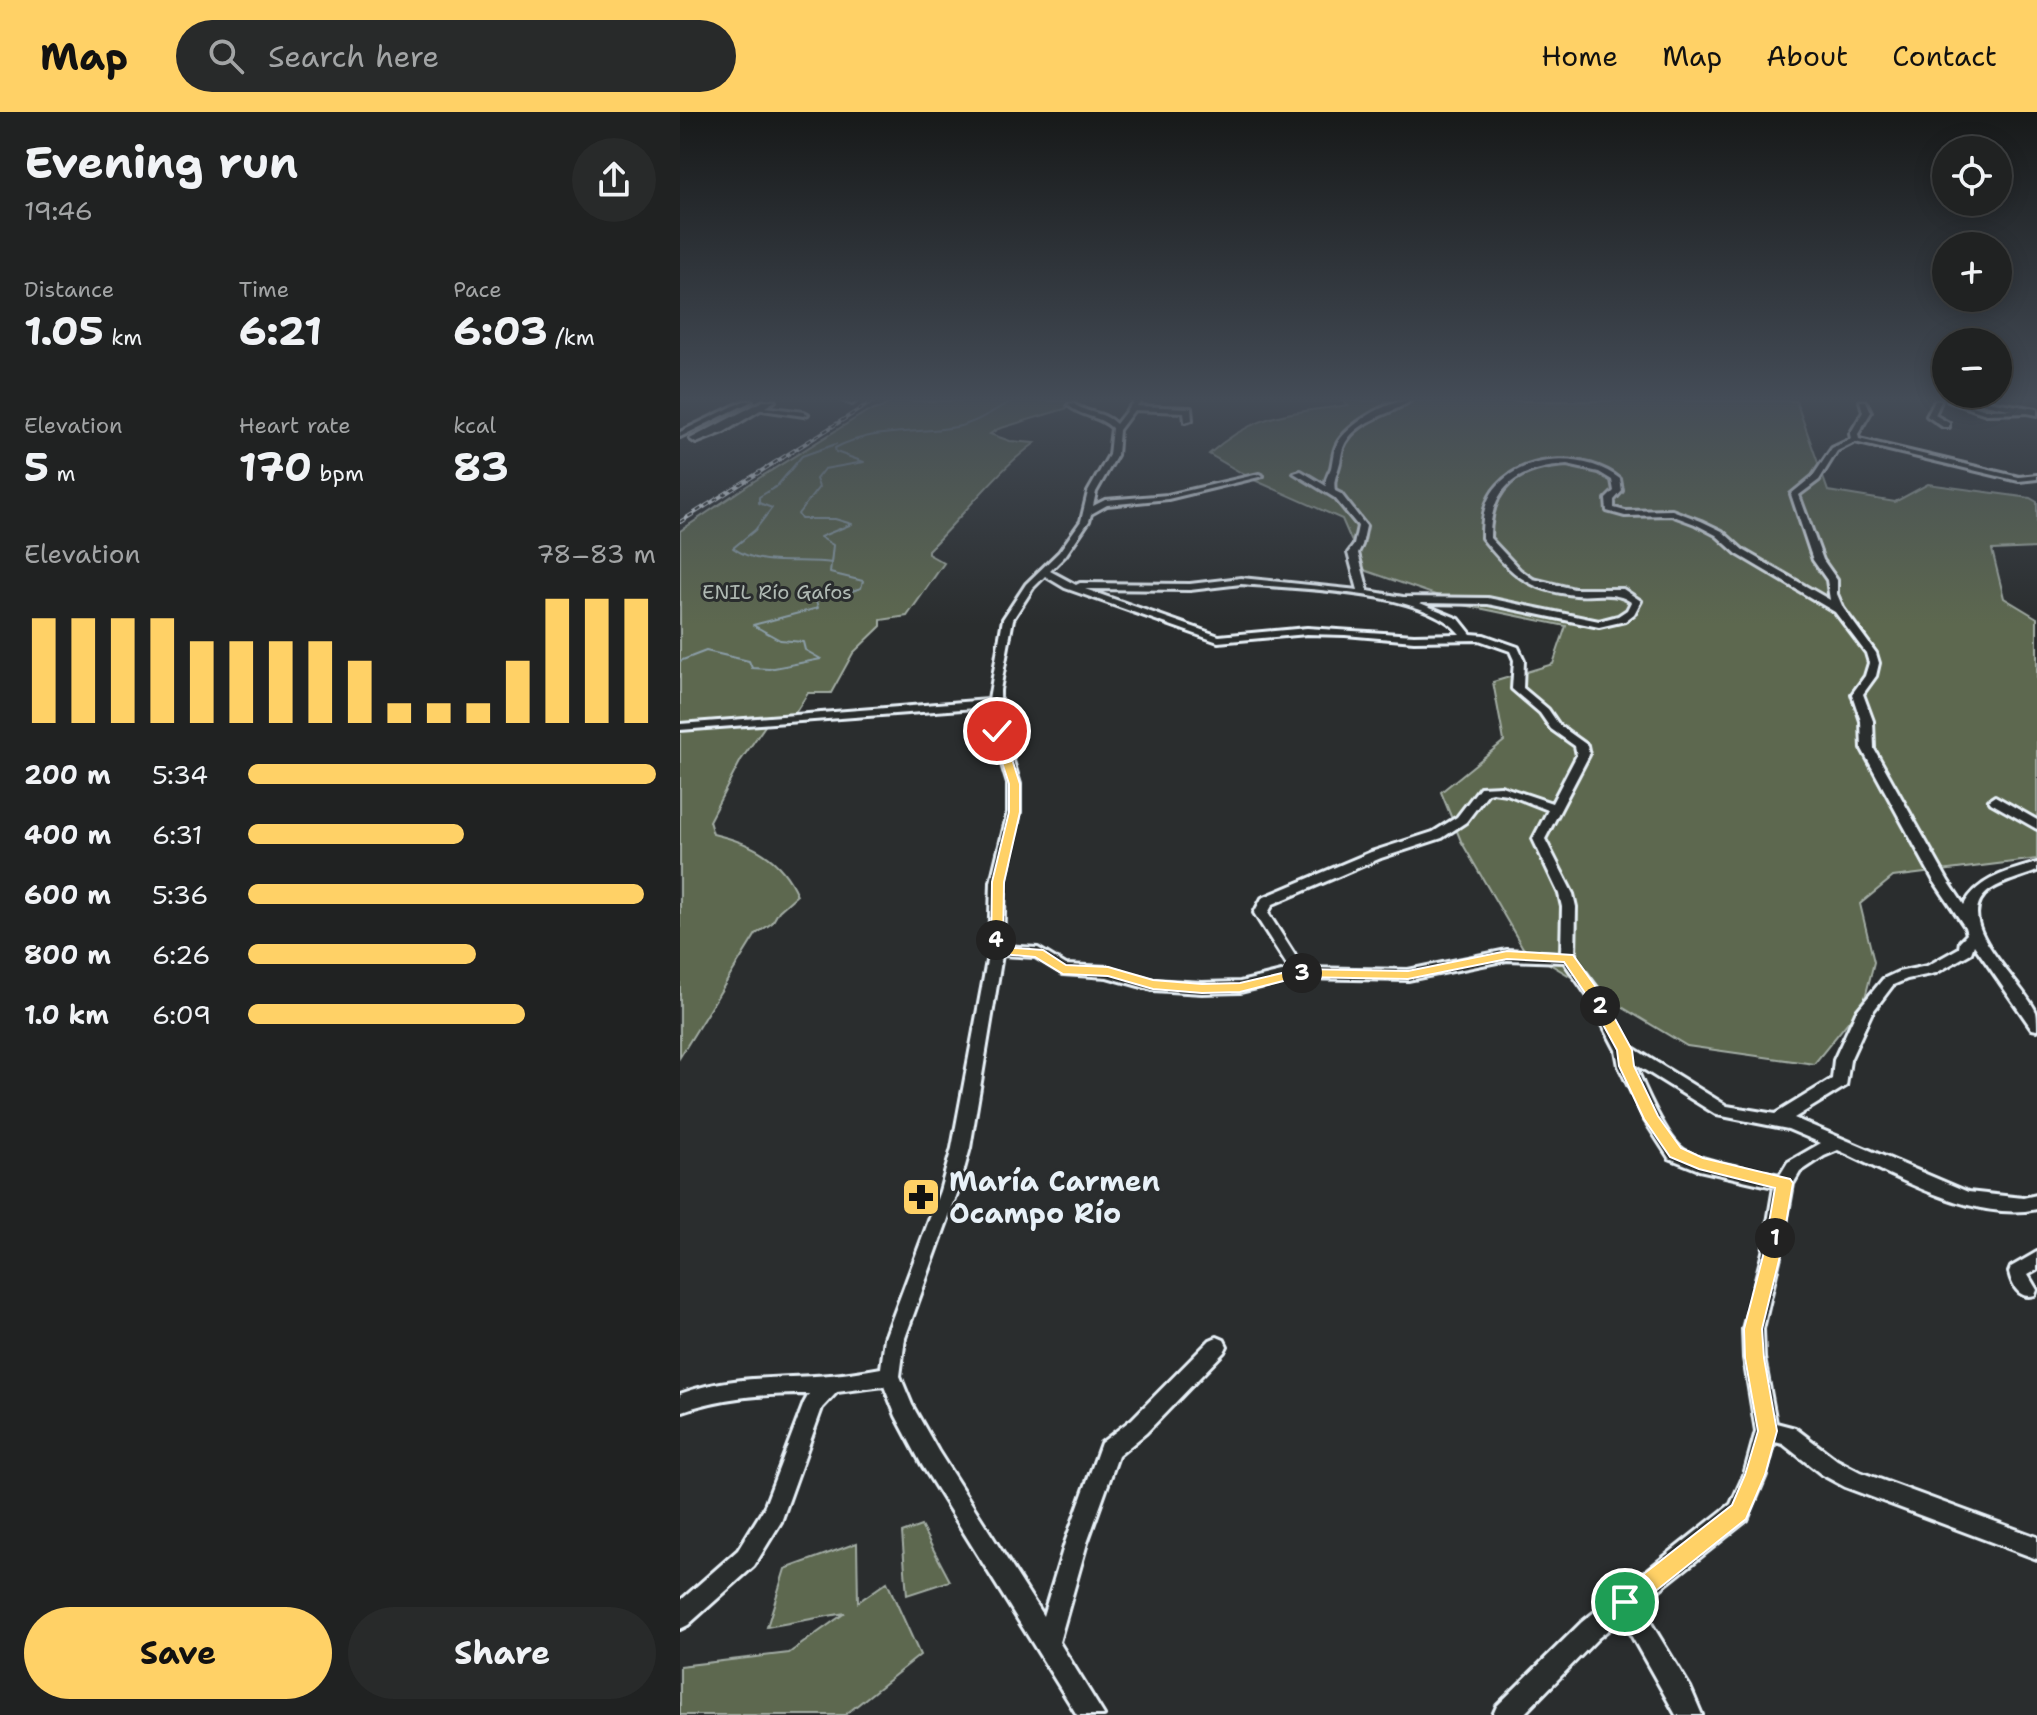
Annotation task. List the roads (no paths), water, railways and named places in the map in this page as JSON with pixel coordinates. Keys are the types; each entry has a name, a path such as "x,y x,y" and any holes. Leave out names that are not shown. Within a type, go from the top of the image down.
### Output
{"street":[{"path":"1091,1715 930,1458 903,1409 890,1376 895,1338 949,1191 961,1148 996,950 998,882 1009,844 1014,798 1014,784 994,718 1008,619 1029,586 1062,554 1085,521 1093,489 1101,476"},
{"path":"1087,513 1105,503 1168,497 1259,476"},
{"path":"1303,476 1331,493 1352,511 1362,526 1353,553 1364,593"},
{"path":"1331,476 1331,493"},
{"path":"1068,586 1190,587 1241,581 1364,593 1403,600 1488,601 1599,624 1612,623 1634,609 1636,601 1623,592 1574,592 1530,581 1517,572 1486,538 1490,502 1516,476"},
{"path":"1612,476 1616,479 1618,491 1610,499 1610,509 1627,514 1672,513 1695,522 1722,534 1726,543 1739,552 1813,592 1837,609"},
{"path":"1818,476 1795,494 1818,560 1832,580 1830,595 1875,660 1873,673 1857,694 1867,721 1868,749 1941,881 2037,1025"},
{"path":"2006,476 2019,479 2037,477"},
{"path":"1043,571 1068,586 1218,639 1307,631 1414,638 1467,636 1494,640 1514,649 1519,660 1517,689 1544,711 1555,727 1581,745 1583,755 1539,839 1566,894 1569,907 1568,958 1596,997 1632,1060 1652,1119 1675,1153 1699,1163 1784,1183"},
{"path":"1403,600 1455,621 1467,636"},
{"path":"680,727 994,703"},
{"path":"1299,973 1261,913 1267,901 1377,855 1420,843 1448,831 1469,815 1484,790 1493,788 1555,808"},
{"path":"1995,800 2037,825"},
{"path":"1778,1120 1840,1082 1842,1060 1864,1012 1888,982 1952,960 1966,950 1972,930 1970,901 1982,888 2037,867"},
{"path":"996,950 1038,953 1063,969 1108,972 1153,985 1202,988 1240,987 1299,973 1408,975 1507,955 1568,958"},
{"path":"1632,1060 1723,1111 1778,1120 1839,1143 1966,1199 2033,1207"},
{"path":"1506,1715 1590,1630 1739,1512 1755,1475 1767,1431 1754,1358 1753,1329 1772,1252 1784,1183 1794,1167 1818,1151 1839,1143"},
{"path":"2028,1289 2021,1282 2018,1272 2037,1260"},
{"path":"1046,1646 1076,1543 1109,1450 1139,1426 1217,1346"},
{"path":"680,1403 700,1394 732,1389 831,1384 890,1376"},
{"path":"680,1617 746,1558 773,1514 814,1403 831,1384"},
{"path":"1767,1431 1788,1435 1829,1467 1853,1480 2037,1548"},
{"path":"1625,1602 1681,1696 1689,1715"}],"waterway":[{"path":"785,476 777,486 759,497 759,503 772,508 755,530 733,548 768,560 831,563"},
{"path":"819,476 816,479 819,487 798,514 801,519 835,519 852,524 820,537 833,545 831,563"},
{"path":"680,661 706,651 749,661 752,668 769,669 821,659 805,650 803,642 780,640 753,625 818,608 814,594 849,592 861,588 863,581 830,573 831,563"}],"railway":[{"path":"680,522 754,476"}],"place":[{"name":"María Carmen Ocampo Río","path":"921,1197"}],"park label":[{"name":"ENIL Río Gafos","path":"777,592"}]}
